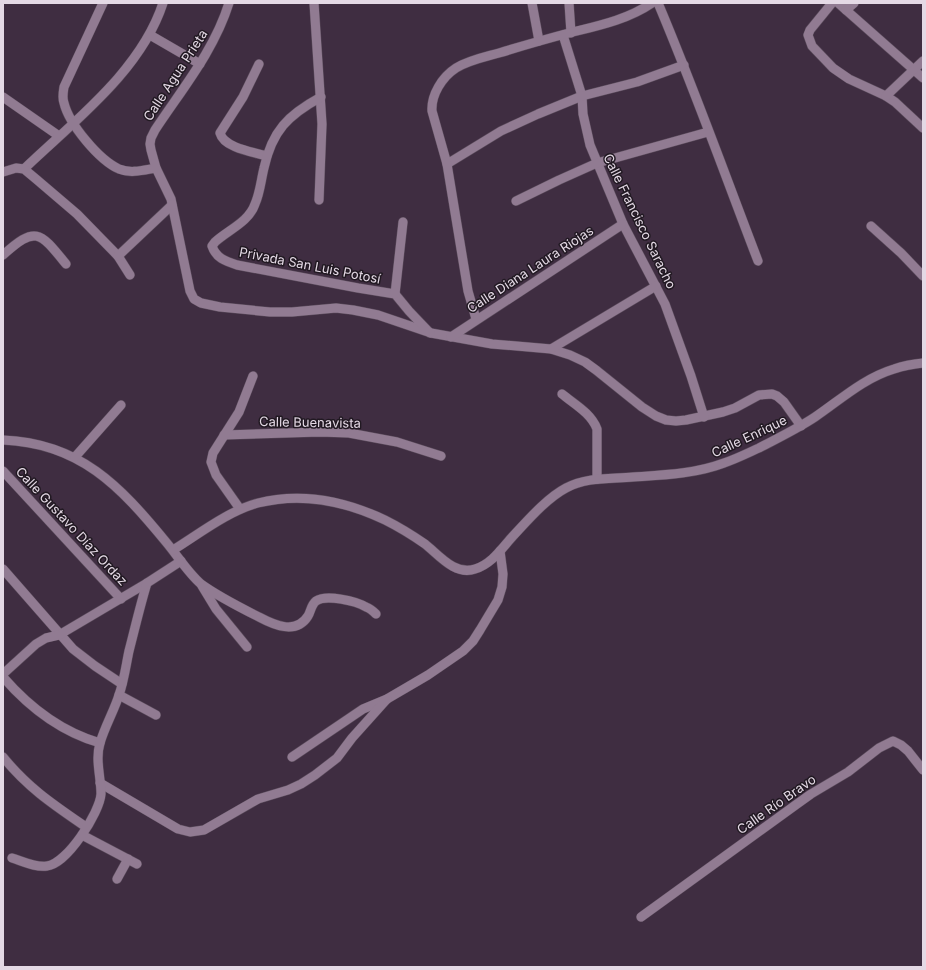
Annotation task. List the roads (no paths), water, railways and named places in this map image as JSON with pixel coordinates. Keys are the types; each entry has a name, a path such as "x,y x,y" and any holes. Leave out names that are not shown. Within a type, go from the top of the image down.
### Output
{"street":[{"path":"103,3 64,87 64,103 73,123 86,141 110,164 120,169 129,171 156,168 168,191 190,292 194,299 201,303 234,309 292,312 336,308 366,312 432,334 492,344 551,349 570,355 590,366 656,416 676,421 723,412 735,408 759,395 772,394 784,402 801,426"},
{"path":"24,169 116,82 150,35 163,3"},
{"name":"Calle Agua Prieta","path":"156,168 151,150 151,138 200,64 220,29 229,3"},
{"path":"314,3 322,124 319,200"},
{"path":"532,3 539,41"},
{"name":"Calle Francisco Saracho","path":"569,3 567,34 582,96 585,125 590,146 623,224 656,286 673,325 704,416"},
{"path":"476,320 468,291 447,164 435,124 432,102 436,91 448,75 456,68 469,62 628,16 638,12 652,3"},
{"path":"658,3 684,64 708,132 758,261"},
{"path":"832,3 810,30 808,35 812,46 833,68 849,79 886,96 903,108 923,128"},
{"path":"838,3 923,78"},
{"path":"846,10 854,3"},
{"path":"150,35 200,64"},
{"path":"886,96 923,61"},
{"path":"259,64 243,97 220,133 223,140 227,143 267,156"},
{"path":"447,164 481,142 513,125 582,96 637,82 684,64"},
{"path":"3,97 59,136"},
{"name":"Privada San Luis Potosí","path":"321,97 307,105 284,123 276,135 267,156 255,205 243,220 215,242 212,246 214,251 217,256 237,265 395,294 409,311 432,334"},
{"path":"516,201 597,163 708,132"},
{"path":"3,172 16,168 24,169 77,214 118,256 130,275"},
{"path":"118,256 172,205"},
{"path":"395,294 403,222"},
{"name":"Calle Diana Laura Riojas","path":"451,337 623,224"},
{"path":"871,226 901,253 923,276"},
{"path":"3,255 24,238 30,235 36,235 48,243 66,264"},
{"path":"551,349 656,286"},
{"name":"Calle Enrique","path":"173,550 240,509 258,503 299,498 321,499 364,511 386,520 410,534 451,565 465,570 475,570 492,560 557,494 576,484 597,479 668,475 705,469 725,463 801,426 875,377 893,369 923,363"},
{"path":"240,509 212,468 211,462 213,453 239,412 253,376"},
{"path":"562,394 591,418 595,424 597,429 597,479"},
{"path":"75,457 121,405"},
{"name":"Calle Buenavista","path":"224,435 320,432 349,433 398,442 441,456"},
{"path":"3,440 40,444 75,457 122,491 138,507 200,583 216,609 247,647"},
{"name":"Calle Gustavo Díaz Ordaz","path":"3,471 121,599"},
{"path":"292,757 363,709 387,699 428,676 453,659 473,641 488,619 498,600 502,587 503,574 500,551"},
{"path":"3,674 36,644 46,638 59,635 121,599 181,561"},
{"path":"3,569 59,635 81,656 122,684"},
{"path":"12,858 43,866 52,865 60,860 75,845 99,804 101,795 98,767 100,743 119,695 137,618 147,583"},
{"path":"200,583 227,601 264,620 288,628 295,626 307,618 313,604 320,598 336,598 350,601 367,607 376,614"},
{"path":"3,677 29,703 60,726 87,739 100,743"},
{"path":"119,695 156,715"},
{"path":"100,783 178,829 190,832 204,830 258,798 288,790 301,784 328,766 337,758 352,738 387,699"},
{"name":"Calle Río Bravo","path":"641,917 811,794 848,772 887,743 893,741 901,745 908,751 923,770"},
{"path":"3,757 15,772 33,789 84,831 137,864"},
{"path":"117,879 128,859"}]}
